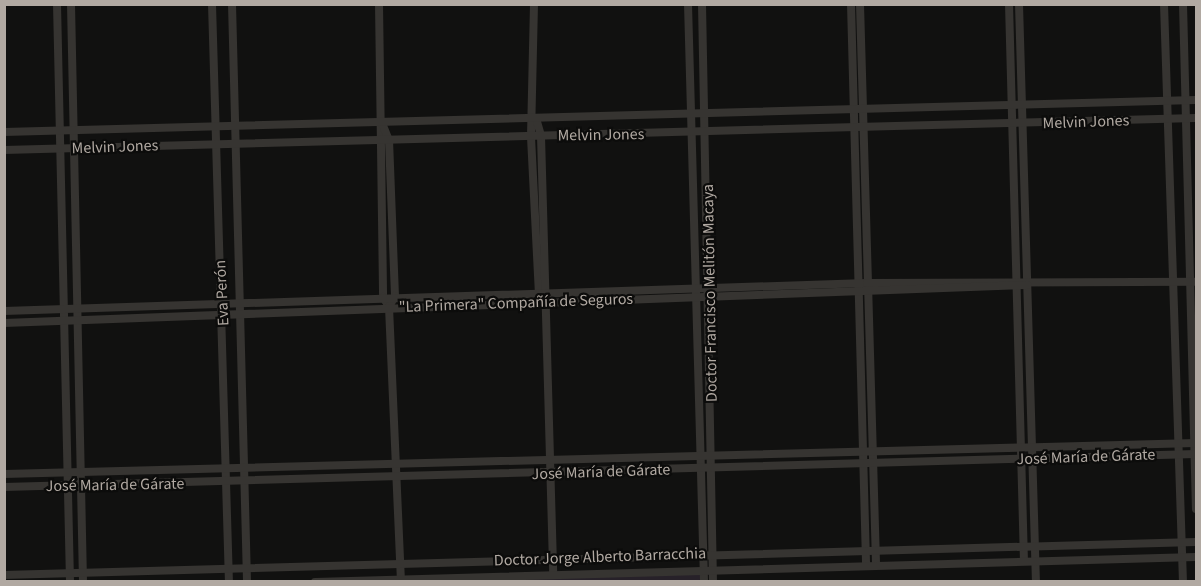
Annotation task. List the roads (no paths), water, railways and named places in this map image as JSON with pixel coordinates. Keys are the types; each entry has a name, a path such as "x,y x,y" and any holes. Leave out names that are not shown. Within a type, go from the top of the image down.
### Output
{"street":[{"path":"57,4 70,577"},
{"path":"71,4 72,148 83,577"},
{"name":"Eva Perón","path":"212,4 223,313 229,582"},
{"name":"Eva Perón","path":"232,4 237,312 247,582"},
{"path":"379,4 382,121 377,141 383,297 389,308 401,578"},
{"path":"534,4 536,118 541,136 547,292 543,303 552,573"},
{"name":"Doctor Francisco Melitón Macaya","path":"688,4 688,134 698,469 704,582"},
{"name":"Doctor Francisco Melitón Macaya","path":"702,4 716,554 713,582"},
{"path":"851,4 866,563"},
{"path":"860,4 876,562"},
{"path":"1009,4 1024,561"},
{"path":"1019,4 1036,582"},
{"path":"1164,4 1175,444 1183,582"},
{"path":"1182,4 1183,100 1193,282 1197,509"},
{"name":"Melvin Jones","path":"4,132 1197,100"},
{"path":"536,118 531,137 537,292 543,303"},
{"name":"Melvin Jones","path":"4,150 706,134 1197,118"},
{"path":"382,121 389,140 395,296 389,308"},
{"name":"\"La Primera\" Compañía de Seguros","path":"4,311 237,301 858,283 1027,285 1193,282"},
{"name":"\"La Primera\" Compañía de Seguros","path":"4,323 237,312 867,293 1016,285"},
{"name":"José María de Gárate","path":"4,474 225,471 1195,443"},
{"name":"José María de Gárate","path":"4,487 226,483 1195,454"},
{"name":"Doctor Jorge Alberto Barracchia","path":"4,574 83,577 552,558 1197,542"},
{"name":"Doctor Jorge Alberto Barracchia","path":"315,582 876,562 1197,557"}]}
